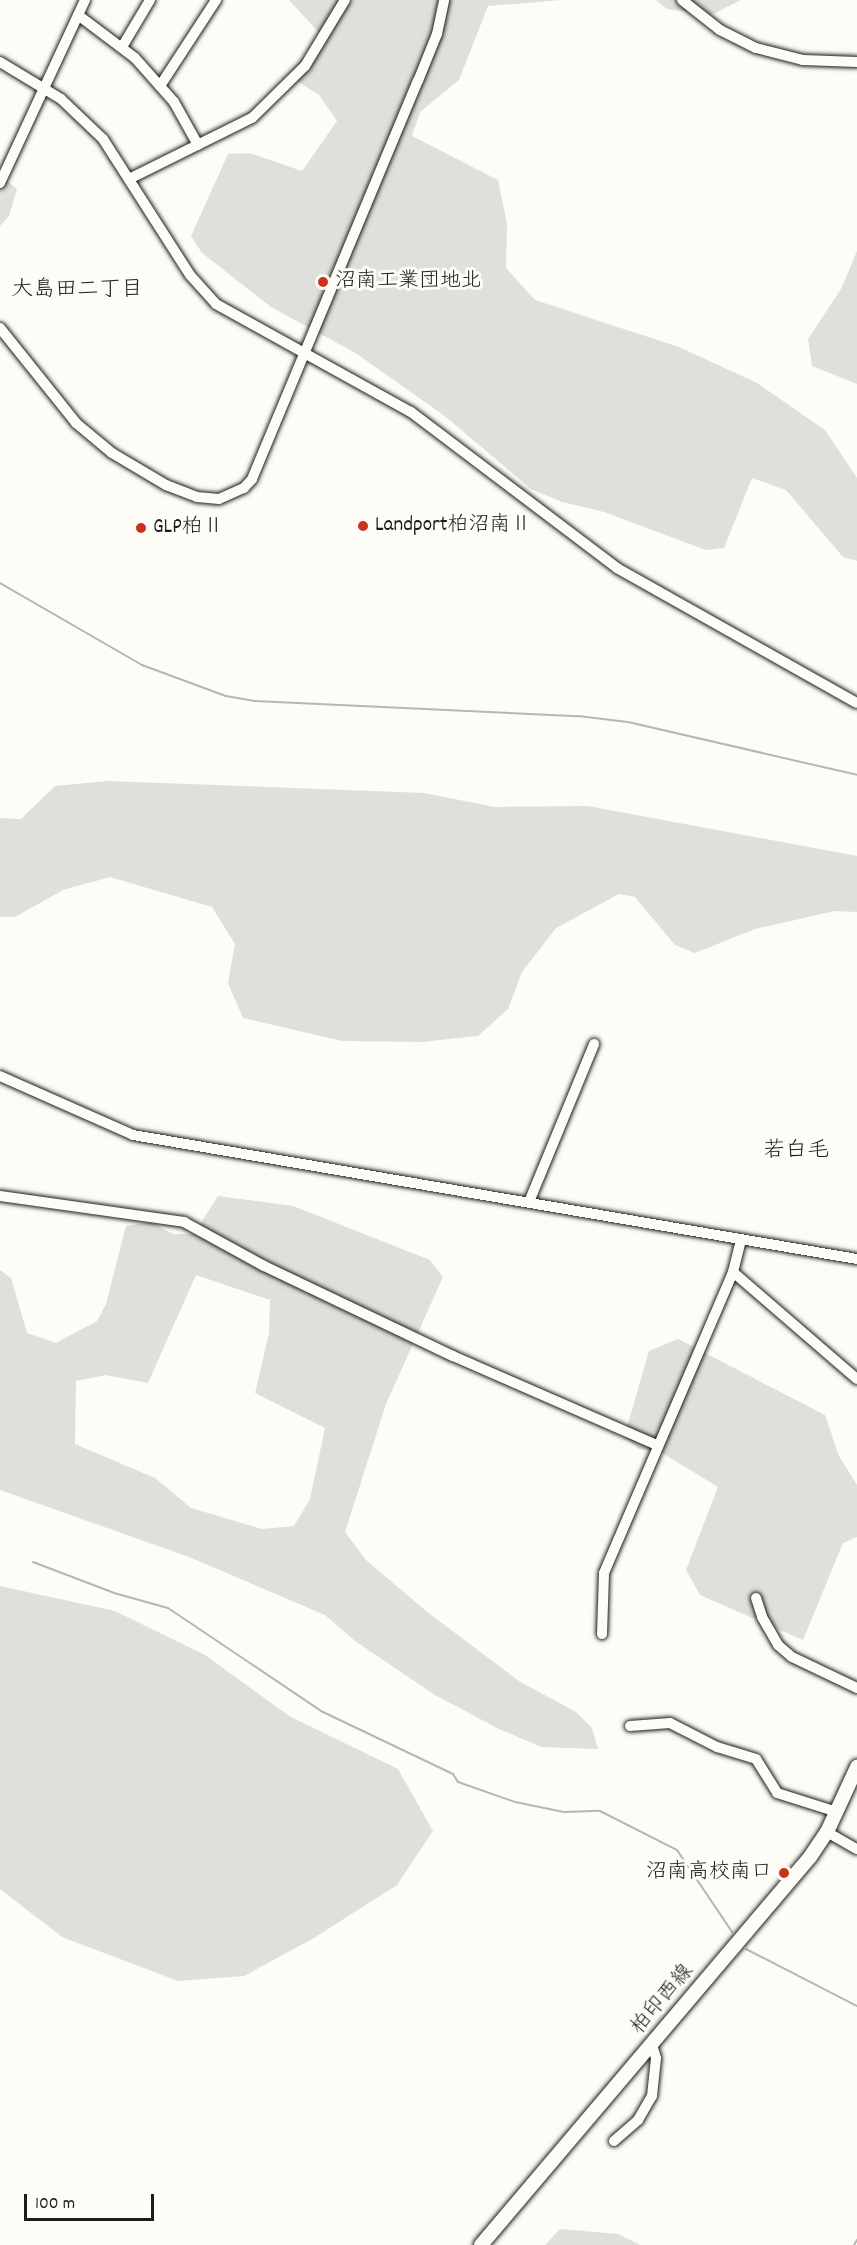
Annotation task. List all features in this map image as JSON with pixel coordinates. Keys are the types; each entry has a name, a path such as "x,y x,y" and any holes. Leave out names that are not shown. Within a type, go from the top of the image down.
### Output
{"main road":[{"name":"柏印西線","path":"481,2245 652,2045 827,1832 857,1767"}],"street":[{"path":"0,183 86,0"},
{"path":"122,47 150,0"},
{"path":"160,86 216,0"},
{"path":"129,178 252,118 305,66 345,0"},
{"path":"0,328 70,416 112,453 166,485 197,497 219,500 232,496 252,479 422,72 444,0"},
{"path":"682,0 720,30 756,48 803,60 857,62"},
{"path":"78,15 122,47 160,86 174,102 198,145"},
{"path":"0,62 82,114 103,139 202,292 234,316 305,352 411,412 617,568 857,703"},
{"path":"529,1202 594,1044"},
{"path":"0,1076 133,1135 857,1259"},
{"path":"0,1196 183,1222 264,1266 453,1356 657,1445"},
{"path":"602,1634 604,1574 657,1445 733,1272 741,1240"},
{"path":"733,1272 857,1379"},
{"path":"756,1598 773,1635 792,1657 857,1688"},
{"path":"630,1726 670,1723 717,1747 756,1759 777,1793 837,1812"},
{"path":"827,1832 857,1848"},
{"path":"614,2141 638,2120 652,2096 656,2058 652,2045"}],"shaded area":[{"path":"289,0 562,0 488,6 459,80 420,112 412,136 498,180 507,224 506,268 535,300 679,347 757,383 825,430 857,478 857,561 843,557 786,490 752,478 724,548 706,550 604,512 562,502 531,489 446,417 357,354 271,307 202,253 191,236 228,154 250,153 302,171 337,121 319,95 288,75 323,37"},
{"path":"656,0 741,0 711,15 667,9"},
{"path":"0,175 17,189 9,216 0,226"},
{"path":"857,251 857,384 812,366 808,339 841,289"},
{"path":"108,781 424,793 495,807 588,806 857,856 857,912 835,911 755,929 695,953 675,945 635,897 619,894 556,928 522,972 508,1009 478,1036 421,1042 342,1041 243,1018 228,983 235,944 212,907 110,877 63,890 15,917 0,917 0,818 21,819 55,786"},
{"path":"218,1196 293,1206 430,1260 443,1277 386,1404 345,1532 366,1560 426,1611 519,1681 576,1712 592,1728 598,1749 541,1747 499,1729 435,1695 355,1641 325,1615 189,1557 0,1490 0,1270 11,1278 27,1333 56,1343 97,1321 106,1304 126,1226 150,1222 173,1234 194,1234","holes":["196,1275 270,1300 269,1333 255,1393 325,1428 310,1499 294,1526 262,1529 191,1508 155,1478 75,1444 76,1381 106,1375 148,1383"]},
{"path":"678,1339 825,1415 839,1456 857,1485 857,1537 843,1543 803,1640 700,1595 686,1570 718,1487 659,1451 639,1449 624,1437 649,1351"},
{"path":"0,1586 115,1611 205,1655 289,1716 398,1769 433,1831 397,1885 314,1938 244,1976 178,1981 62,1937 0,1889"},
{"path":"560,2229 618,2234 640,2245 545,2245"}],"waterway":[{"path":"0,583 142,665 226,696 255,701 578,716 628,722 857,775"},
{"path":"33,1562 114,1593 168,1608 323,1712 453,1774 458,1782 515,1802 564,1812 600,1811 677,1850 732,1932"},
{"path":"746,1949 857,2006"},
{"path":"854,2245 857,2240"}],"place":[{"name":"沼南工業団地北","path":"323,282"},
{"name":"Landport柏沼南Ⅱ","path":"363,526"},
{"name":"GLP柏Ⅱ","path":"141,528"},
{"name":"沼南高校南口","path":"784,1873"}],"district":[{"name":"大島田二丁目","path":"77,291"},
{"name":"若白毛","path":"796,1152"}]}
